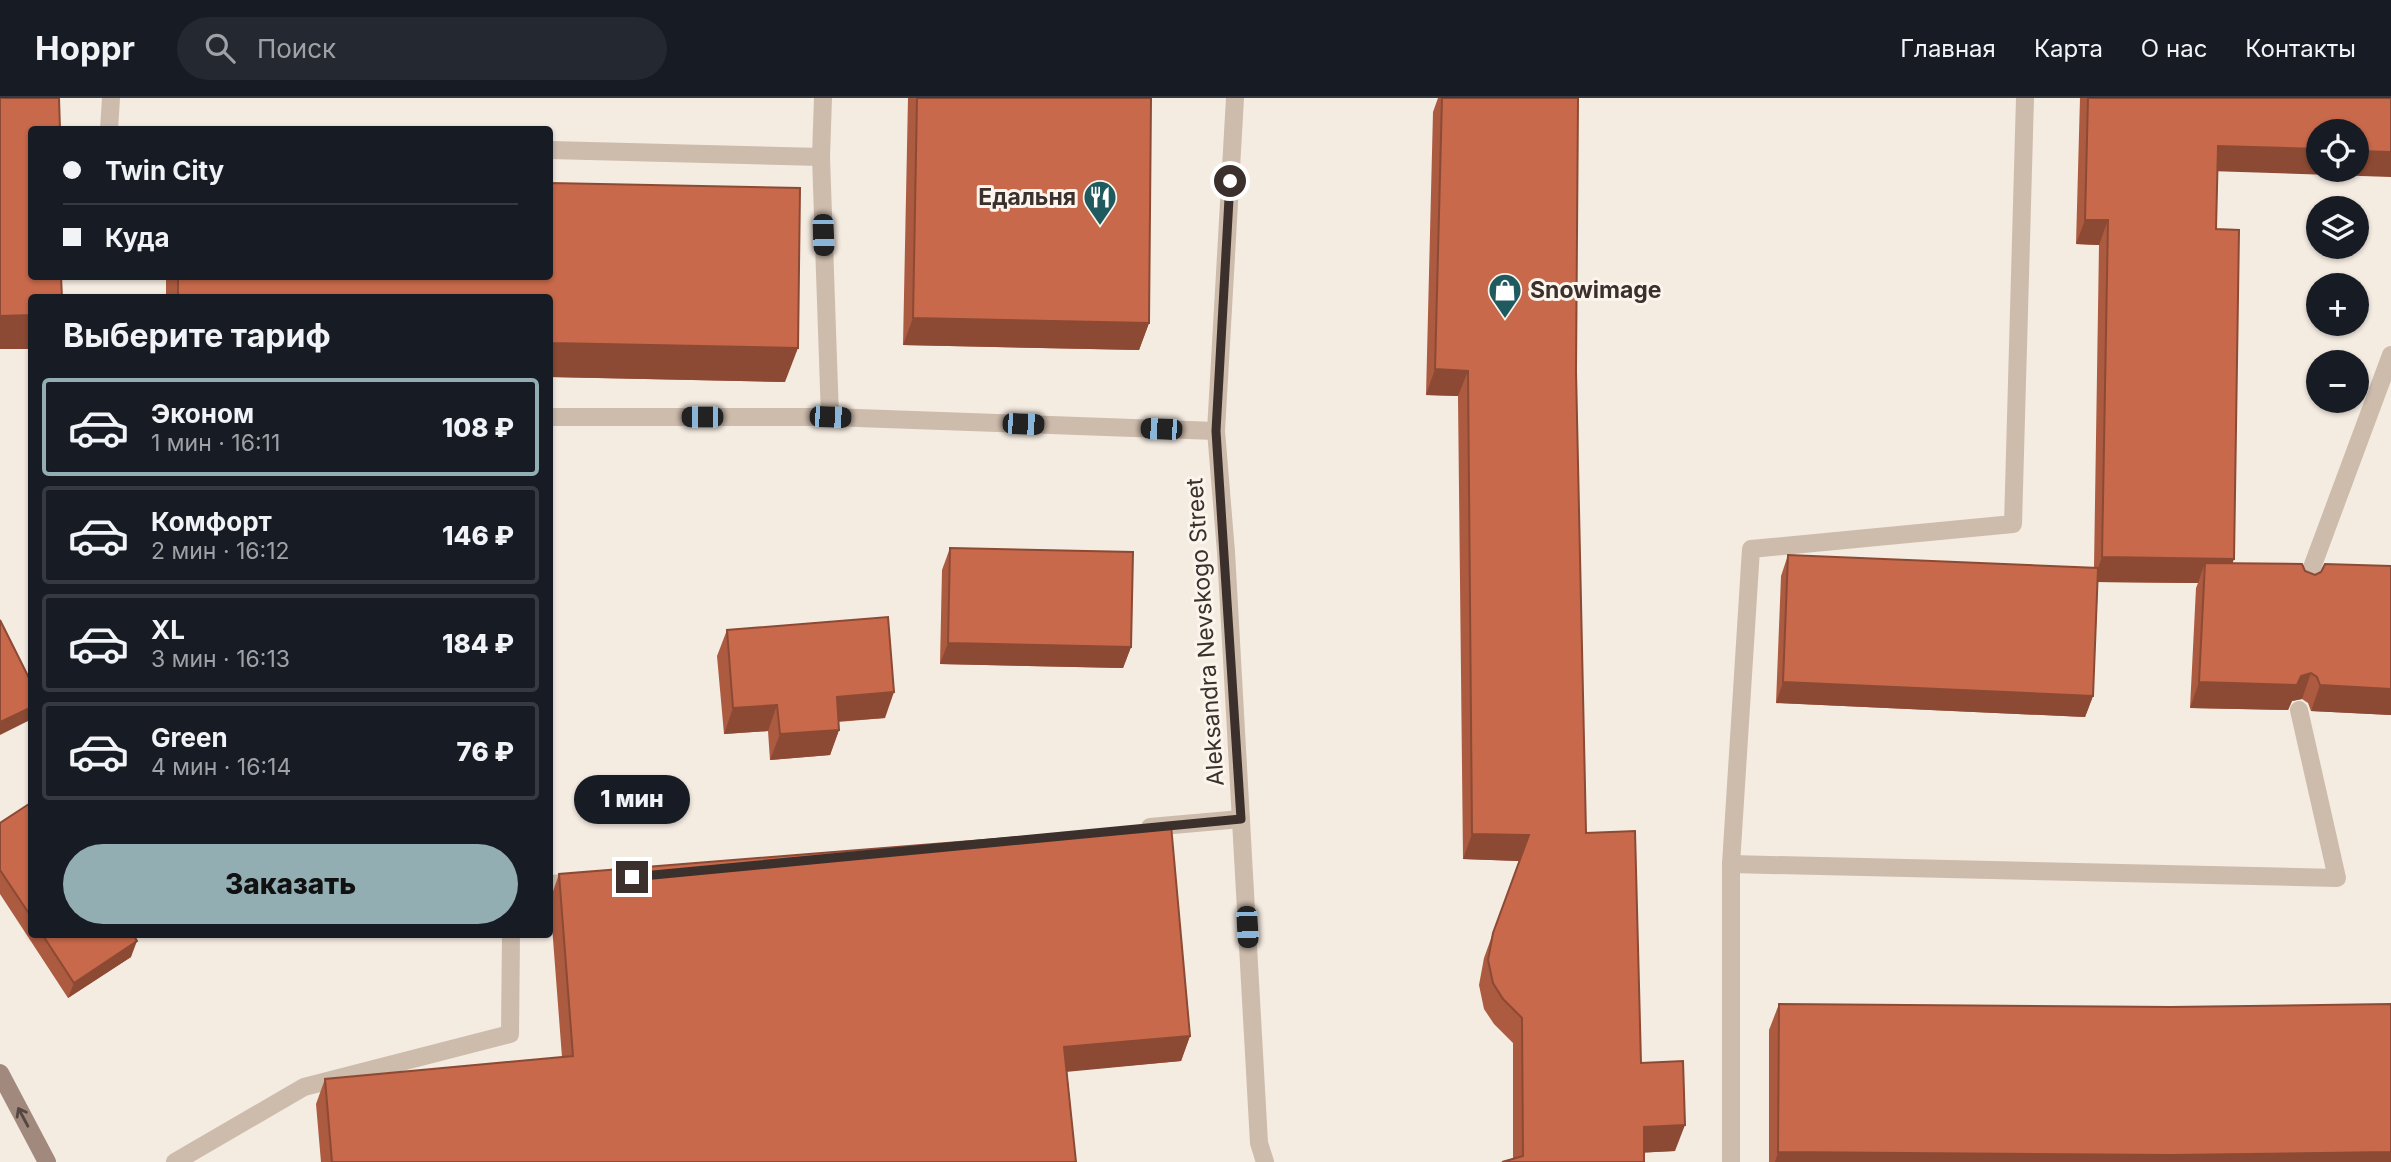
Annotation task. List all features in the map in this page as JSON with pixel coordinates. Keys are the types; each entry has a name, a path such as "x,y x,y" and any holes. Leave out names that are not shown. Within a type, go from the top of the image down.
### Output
{"main road":[{"path":"0,1073 47,1162"}],"street":[{"path":"109,126 111,98"},
{"path":"823,98 821,157 830,417"},
{"name":"Aleksandra Nevskogo Street","path":"1235,98 1216,431 1259,1143 1265,1162"},
{"path":"1731,1162 1731,864 1751,549 2013,524 2025,98"},
{"path":"553,150 821,157"},
{"path":"2304,589 2391,355"},
{"path":"553,417 830,417 1216,431"},
{"path":"1731,864 2337,878 2299,710"},
{"path":"1130,829 1241,819"},
{"path":"553,884 591,880"},
{"path":"175,1162 304,1087 510,1034 511,938"},
{"path":"1253,1162 1259,1143"}],"building":[{"path":"0,98 59,98 60,126 28,126 28,280 61,280 62,294 28,294 28,315 0,316"},
{"path":"917,98 1151,98 1149,323 913,318"},
{"path":"1442,98 1578,98 1576,371 1586,833 1635,831 1641,1063 1683,1061 1685,1125 1644,1127 1644,1162 1502,1162 1523,1156 1522,1018 1503,999 1493,983 1488,960 1493,933 1529,835 1472,834 1468,371 1435,369"},
{"path":"2088,98 2391,98 2391,152 2369,151 2369,119 2306,119 2306,149 2218,146 2216,229 2239,230 2234,559 2102,557 2108,220 2085,220"},
{"path":"553,183 800,188 798,348 553,343 553,294 178,294 178,280 553,280"},
{"path":"950,548 1133,552 1131,647 948,643"},
{"path":"1788,555 2098,568 2093,696 1783,682"},
{"path":"2205,563 2302,564 2305,571 2315,575 2321,572 2325,564 2391,566 2391,689 2320,685 2317,677 2311,673 2301,676 2297,685 2199,682"},
{"path":"888,617 894,692 837,697 839,730 780,734 777,705 733,708 727,630"},
{"path":"0,620 28,676 28,709 0,722"},
{"path":"28,805 28,912 0,870 0,823"},
{"path":"1171,825 1190,1036 1064,1047 1076,1162 332,1162 325,1079 573,1056 559,874"},
{"path":"45,938 135,938 137,941 74,983"},
{"path":"1779,1004 2171,1007 2391,1004 2391,1152 2171,1155 1778,1152"}],"place":[{"name":"Едальня","path":"1100,227"},
{"name":"Snowimage","path":"1505,320"}],"route":[{"path":"632,877 1241,819 1226,552 1216,431 1230,181"}]}
